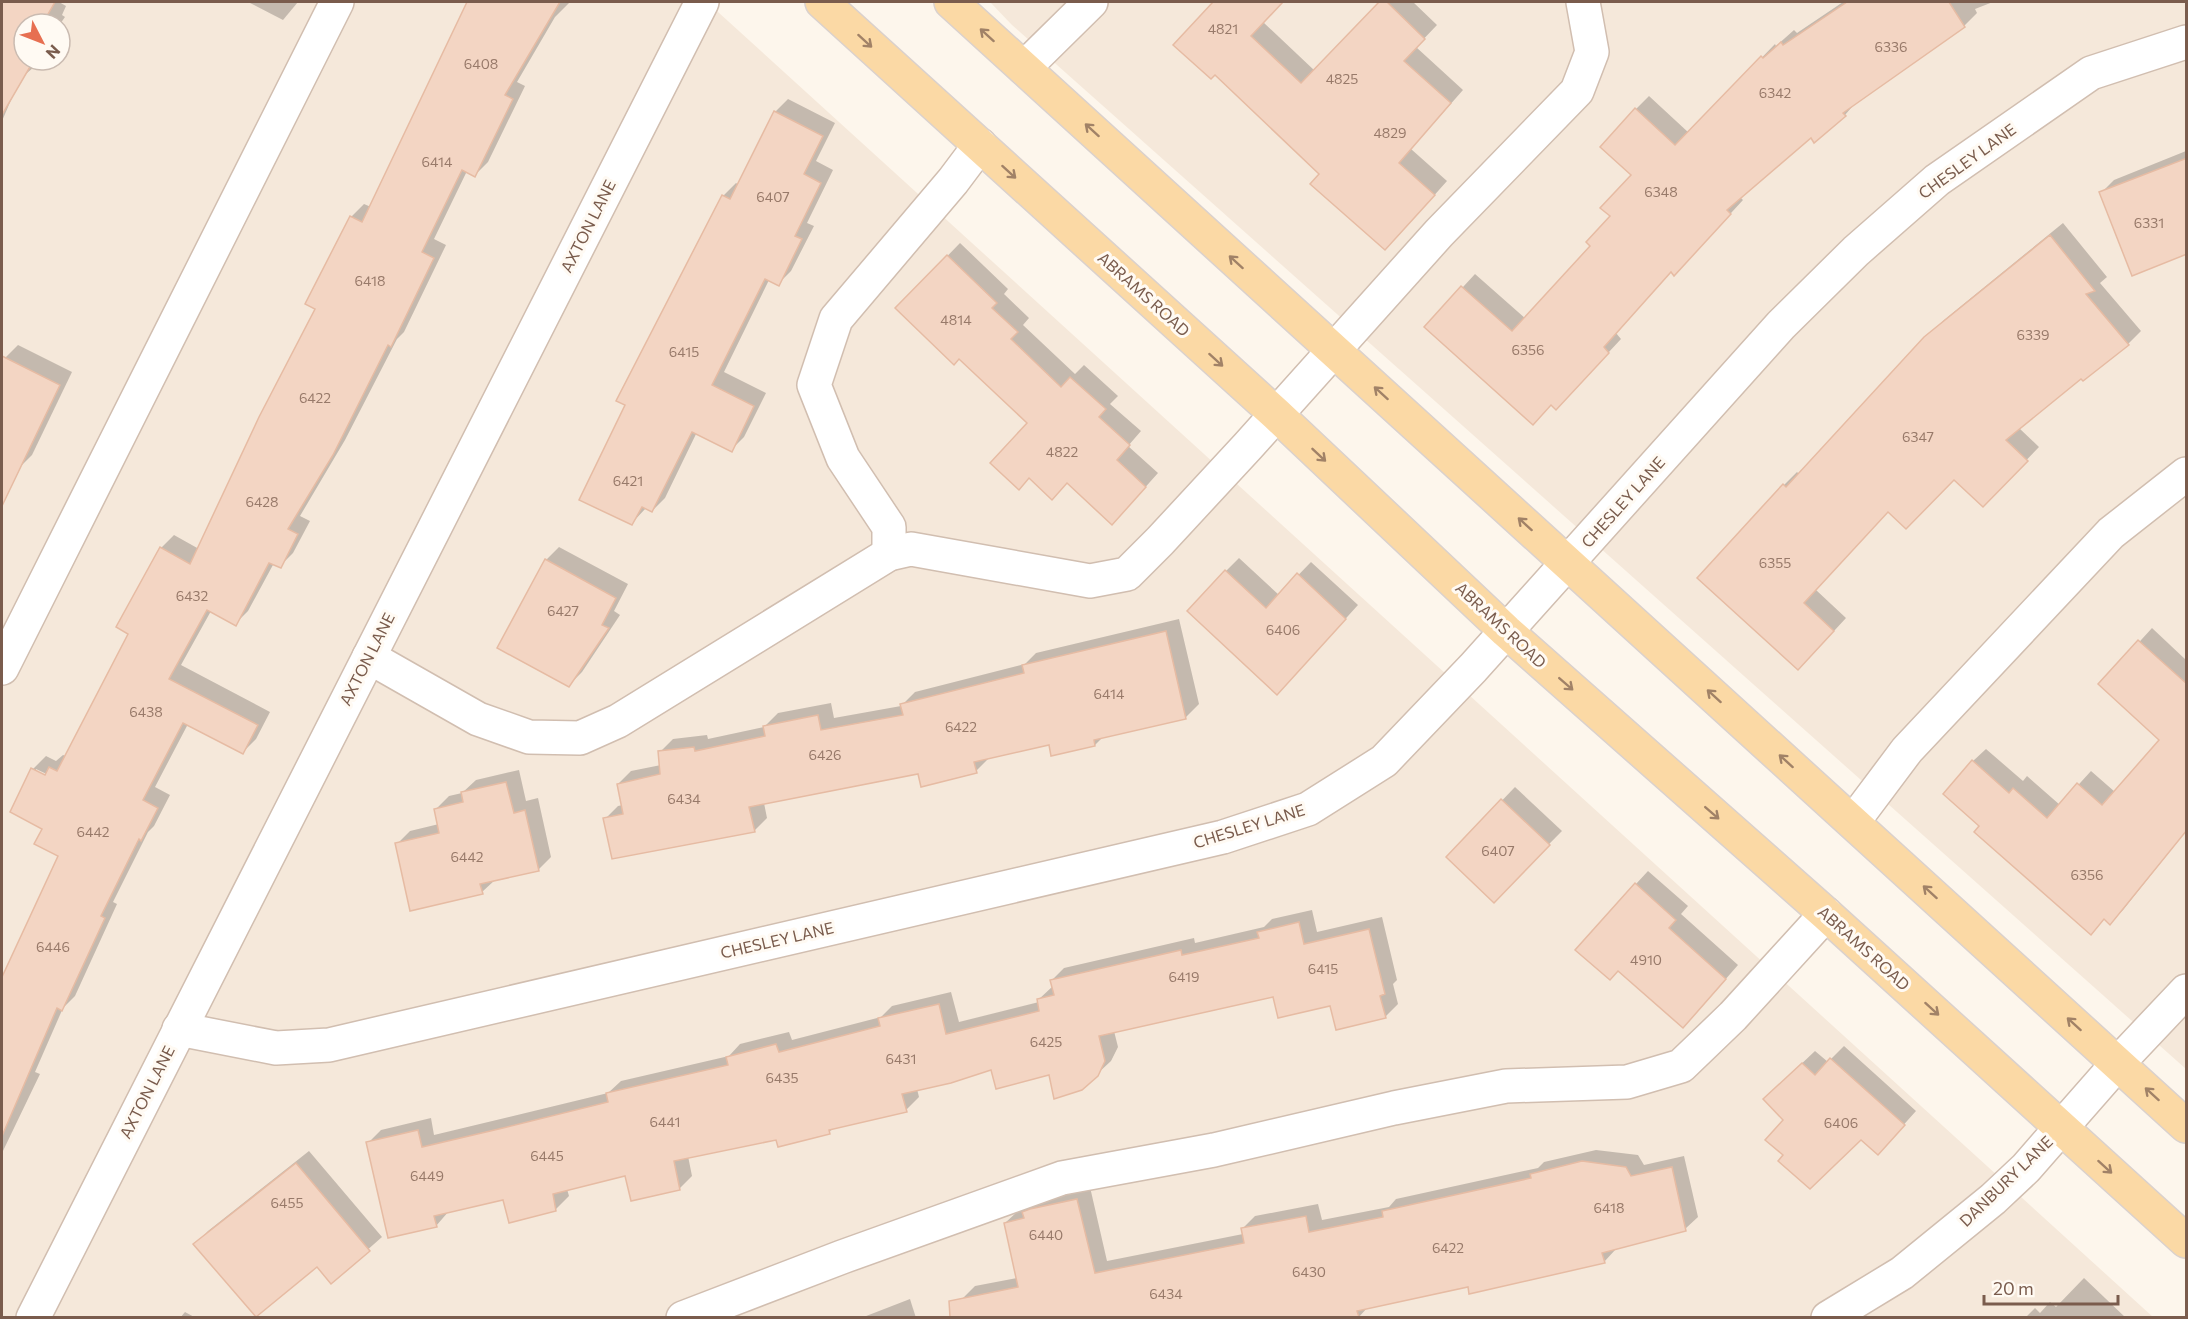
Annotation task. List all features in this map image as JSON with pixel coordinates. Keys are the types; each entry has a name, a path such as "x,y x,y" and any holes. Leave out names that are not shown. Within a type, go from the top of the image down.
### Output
{"main road":[{"name":"ABRAMS ROAD","path":"822,2 1276,414 1506,631 1826,914 2187,1241"},
{"path":"951,2 2187,1126"}],"street":[{"path":"2,668 337,2"},
{"name":"AXTON LANE","path":"33,1317 702,2"},
{"path":"1024,68 1091,2"},
{"path":"369,657 478,719 529,737 580,738 618,722 890,554 911,549 1090,581 1127,574 1334,351 1439,232 1577,91 1592,52 1583,2"},
{"name":"CHESLEY LANE","path":"179,1029 276,1048 329,1045 1223,837 1308,809 1384,761 1506,631 1781,326 1856,251 1937,180 2091,73 2187,42"},
{"path":"890,554 889,527 843,458 814,385 836,319 953,181 980,145"},
{"path":"1853,822 1907,750 2110,533 2187,474"},
{"path":"683,1317 1062,1178 1214,1150 1394,1107 1506,1086 1627,1082 1681,1066 1733,1016 1826,914"},
{"name":"DANBURY LANE","path":"1828,1317 1902,1273 1992,1199 2025,1167 2118,1063 2187,991"}],"shaded area":[{"path":"2,2 707,2 2153,1317 2,1318"},
{"path":"990,2 2186,2 2186,1069 1012,25"}],"building":[{"path":"2,2 55,2 49,12 12,12 12,72 27,72 2,115"},
{"path":"467,2 560,2 505,95 513,99 475,177 462,170 422,252 434,258 391,347 388,345 333,455 288,529 298,534 281,568 269,563 236,626 207,610 169,679 258,725 243,754 183,723 143,800 158,808 141,841 139,839 101,916 105,918 62,1011 57,1008 2,1136 2,977 58,856 34,844 42,829 10,812 31,768 45,775 49,767 57,771 128,634 116,627 160,547 190,564 259,417 315,309 305,304 350,216 362,222"},
{"path":"1213,2 1283,2 1251,36 1301,83 1379,2 1387,2 1425,39 1404,61 1451,103 1399,163 1435,195 1385,250 1310,184 1319,174 1215,75 1211,79 1173,45"},
{"path":"1847,2 1949,2 1965,27 1843,113 1846,116 1814,143 1811,138 1727,210 1731,214 1674,276 1671,272 1604,347 1609,353 1556,410 1551,405 1533,425 1424,327 1461,286 1512,331 1590,246 1586,242 1610,216 1600,208 1631,175 1600,147 1635,108 1675,145 1761,56 1763,58 1781,42 1783,45"},
{"path":"774,111 823,136 804,174 821,183 795,236 802,239 779,286 765,279 712,385 754,406 732,452 692,432 652,512 642,507 632,525 579,500 625,405 616,401 722,195 730,199"},
{"path":"2187,158 2187,254 2132,276 2099,192"},
{"path":"2050,235 2095,291 2086,294 2129,345 2083,381 2081,379 2006,440 2028,461 1983,507 1954,480 1906,529 1888,512 1804,603 1834,631 1798,670 1697,578 1783,484 1786,487 1924,337"},
{"path":"947,255 997,303 992,308 1018,332 1011,339 1061,387 1070,377 1106,409 1099,417 1130,445 1117,460 1146,487 1112,525 1067,483 1052,500 1029,478 1019,490 990,463 1027,423 959,359 954,365 895,308"},
{"path":"2,356 60,385 2,506"},
{"path":"545,559 616,598 602,625 609,628 569,687 497,648"},
{"path":"1225,570 1266,608 1297,573 1346,619 1277,695 1187,611"},
{"path":"1166,631 1186,719 1094,740 1095,746 1051,756 1049,745 974,762 977,773 921,787 918,774 749,807 755,832 612,859 603,818 623,814 617,784 660,774 658,751 694,747 695,751 765,736 763,726 818,715 821,730 903,715 900,704 1024,673 1022,665"},
{"path":"2138,640 2187,684 2187,830 2110,925 2104,919 2091,935 1974,832 1979,826 1943,794 1972,760 2009,793 2013,788 2047,818 2077,783 2102,805 2159,740 2098,684"},
{"path":"506,782 514,813 525,810 539,871 480,884 483,894 410,911 395,843 439,833 434,809 463,802 461,792"},
{"path":"1501,799 1550,845 1494,903 1446,857"},
{"path":"1635,883 1676,920 1669,928 1726,979 1683,1028 1618,971 1610,980 1575,950"},
{"path":"1299,922 1304,944 1369,929 1385,994 1380,996 1386,1018 1336,1030 1330,1006 1278,1018 1273,997 1099,1036 1105,1061 1098,1076 1082,1090 1054,1099 1049,1075 996,1089 991,1070 951,1083 902,1094 907,1112 829,1130 830,1134 778,1147 776,1140 674,1161 680,1190 631,1201 625,1176 553,1194 556,1211 509,1223 503,1200 434,1216 437,1227 388,1238 366,1142 418,1130 422,1147 503,1128 608,1102 606,1093 728,1065 726,1057 776,1044 779,1052 880,1026 878,1018 939,1004 946,1034 1039,1011 1037,999 1054,995 1050,980 1181,950 1182,955 1259,938 1257,932"},
{"path":"1830,1058 1905,1125 1878,1155 1861,1140 1810,1189 1778,1161 1783,1155 1765,1140 1783,1120 1763,1099 1802,1063 1815,1075"},
{"path":"1582,1161 1626,1167 1631,1176 1672,1167 1686,1231 1602,1253 1605,1263 1469,1294 1468,1287 1357,1311 1359,1317 950,1317 949,1301 1018,1287 1004,1223 1024,1218 1022,1212 1030,1209 1077,1199 1095,1273 1244,1243 1241,1228 1306,1216 1309,1232 1383,1217 1382,1211 1531,1178 1530,1174"},
{"path":"296,1163 370,1251 331,1284 317,1267 256,1317 193,1244"}]}
